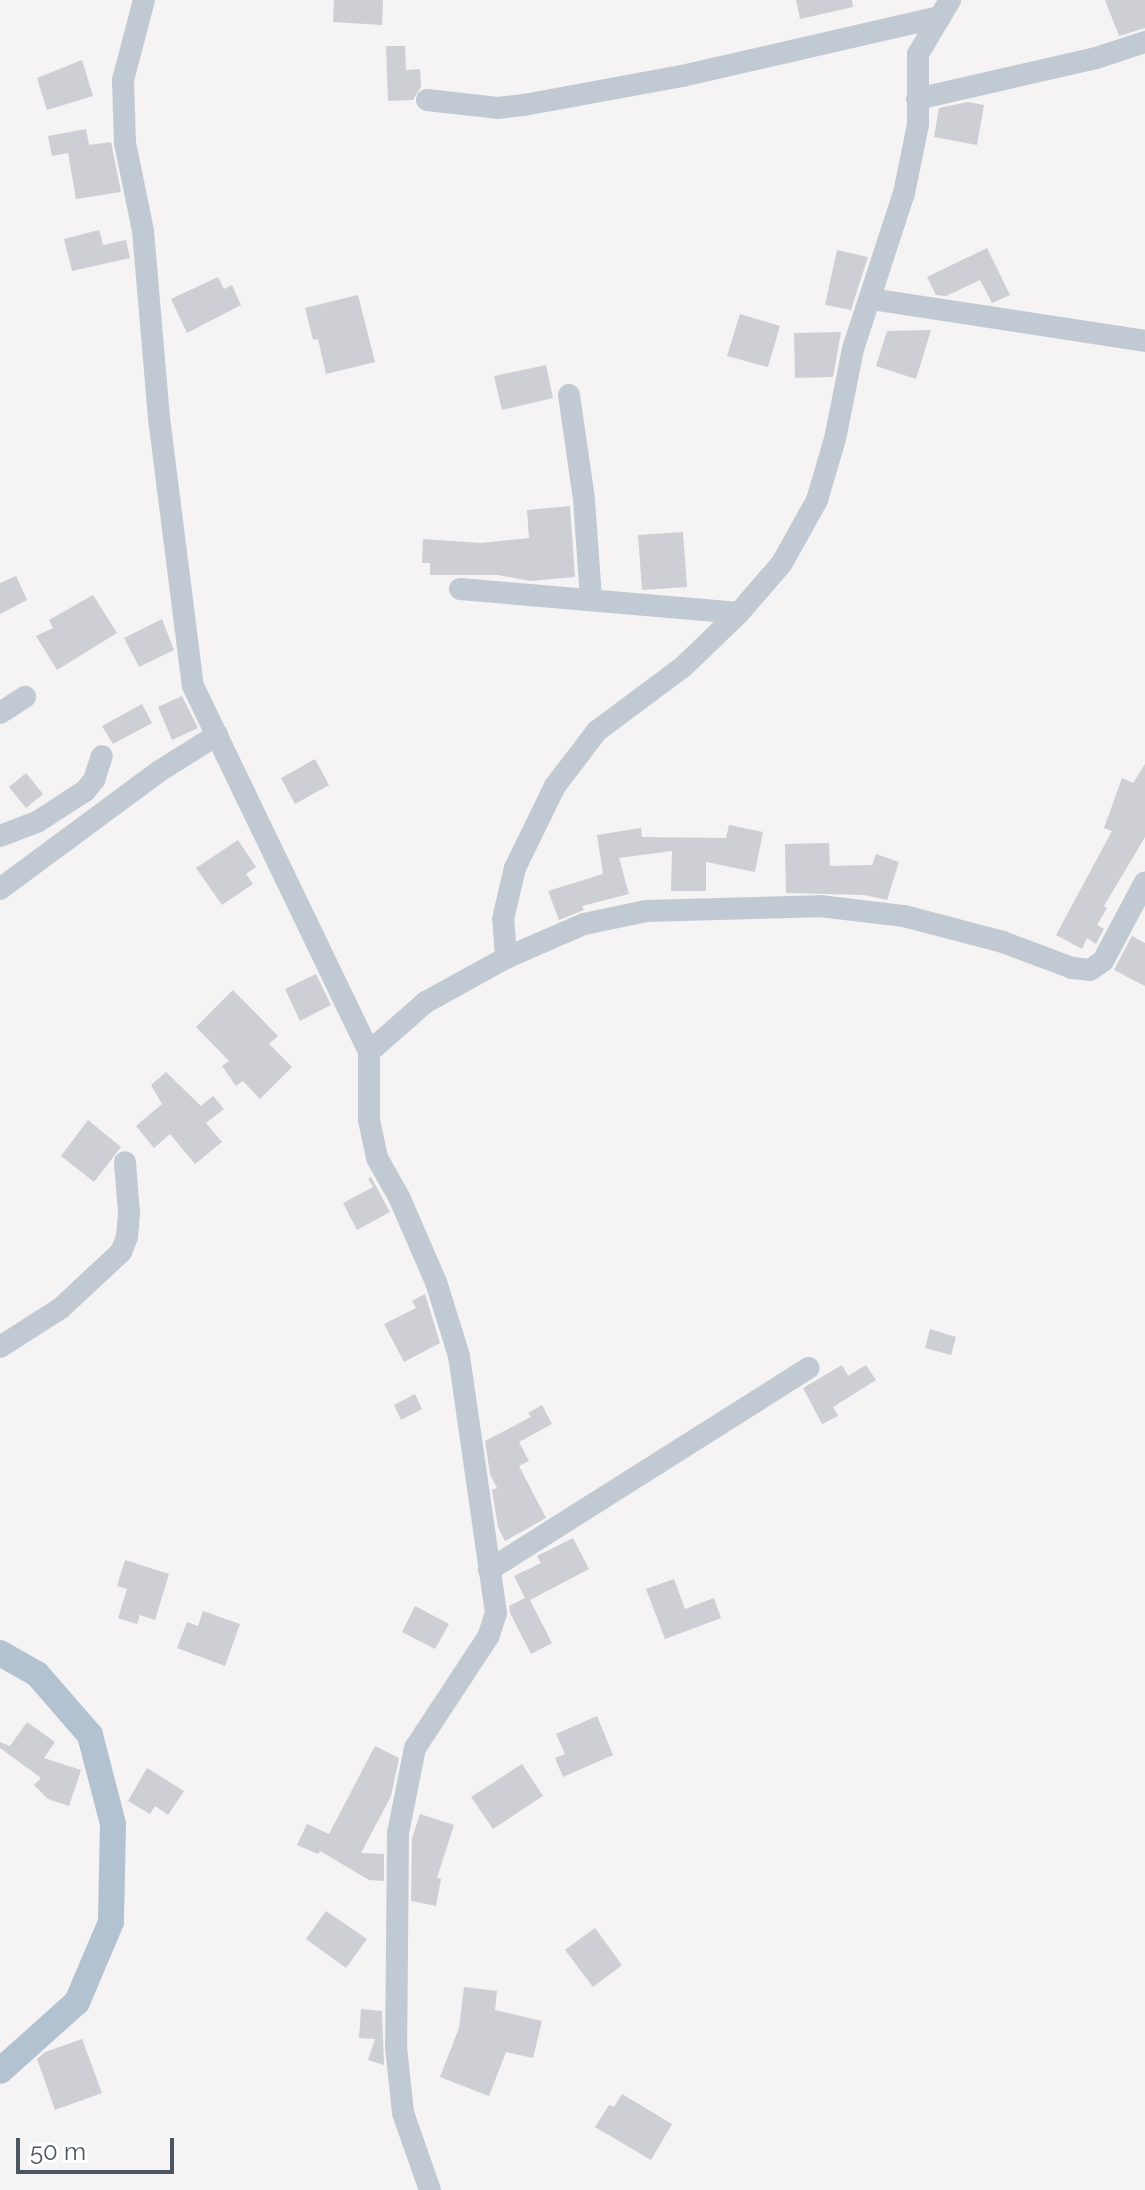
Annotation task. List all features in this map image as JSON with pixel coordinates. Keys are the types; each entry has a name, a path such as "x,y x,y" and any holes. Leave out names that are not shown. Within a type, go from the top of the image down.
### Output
{"main road":[{"path":"0,1653 37,1674 90,1735 113,1824 111,1922 77,2002 0,2071"}],"street":[{"path":"144,0 123,80 125,143 143,231 159,418 193,686 369,1052 369,1120 377,1158 399,1197 436,1282 459,1356 496,1613 493,1625 415,1748 398,1833 396,2047 403,2113 430,2190"},
{"path":"506,958 503,919 515,868 555,786 597,731 683,667 739,613 782,563 817,500 835,439 853,349 904,193 918,125 918,54 945,8"},
{"path":"427,100 498,108 524,105 682,76 945,8"},
{"path":"917,99 1096,58 1145,42"},
{"path":"871,299 1145,341"},
{"path":"569,395 584,499 591,600"},
{"path":"460,589 739,613"},
{"path":"0,713 25,697"},
{"path":"0,889 158,772 217,735"},
{"path":"0,836 37,822 85,791 94,780 102,756"},
{"path":"369,1052 426,1002 506,958 584,924 646,911 820,906 904,916 1003,942 1072,968 1090,970 1103,961 1145,882"},
{"path":"0,1347 61,1308 121,1252 127,1237 129,1213 125,1162"},
{"path":"489,1570 808,1368"}],"building":[{"path":"334,0 383,0 382,25 333,22"},
{"path":"796,0 852,0 853,7 800,19"},
{"path":"1105,0 1145,0 1145,28 1119,36"},
{"path":"386,46 405,46 406,70 420,69 421,87 413,100 388,101"},
{"path":"82,60 93,96 47,110 37,78"},
{"path":"968,102 984,105 977,145 934,137 939,108"},
{"path":"86,129 89,145 111,142 121,192 76,199 68,153 52,156 48,136"},
{"path":"99,230 103,245 126,240 130,258 72,271 64,239"},
{"path":"987,248 1010,295 992,303 980,280 946,296 936,295 927,277"},
{"path":"837,250 868,257 851,310 825,305"},
{"path":"218,277 224,289 232,285 241,305 187,333 171,299"},
{"path":"358,295 375,362 326,374 318,339 313,340 305,308"},
{"path":"740,314 780,326 768,367 727,356"},
{"path":"931,330 916,379 876,366 887,331"},
{"path":"841,332 833,377 795,378 794,333"},
{"path":"546,365 553,398 502,410 494,376"},
{"path":"570,506 575,577 531,581 498,575 430,575 430,563 422,563 423,539 481,543 529,538 527,510"},
{"path":"683,532 687,587 642,590 638,535"},
{"path":"16,576 27,600 0,614 0,583"},
{"path":"93,595 117,633 57,670 36,636 53,628 49,620"},
{"path":"162,619 174,650 139,667 124,638"},
{"path":"182,696 198,728 172,740 158,707"},
{"path":"142,704 152,723 113,744 102,726"},
{"path":"315,759 329,785 295,804 281,778"},
{"path":"1145,764 1145,837 1104,906 1107,908 1097,925 1104,929 1096,944 1087,938 1082,949 1056,935 1112,831 1104,828 1122,778 1133,783"},
{"path":"26,773 43,794 26,808 9,787"},
{"path":"729,825 763,832 755,872 706,862 706,891 671,891 672,851 619,858 629,894 582,906 584,910 559,920 548,891 603,874 597,835 641,828 642,837 726,838"},
{"path":"238,840 256,867 246,874 253,884 222,905 196,868"},
{"path":"829,843 830,866 872,865 876,854 899,862 887,900 864,895 786,893 785,844"},
{"path":"1132,936 1145,943 1145,986 1114,970"},
{"path":"316,974 331,1005 300,1021 285,989"},
{"path":"233,990 278,1036 269,1044 292,1067 260,1099 243,1081 236,1086 222,1066 229,1061 196,1027"},
{"path":"166,1072 201,1106 213,1096 224,1109 206,1123 222,1142 195,1164 170,1134 154,1148 136,1126 162,1104 151,1085"},
{"path":"88,1120 121,1147 94,1182 61,1156"},
{"path":"371,1177 390,1212 357,1230 343,1203 373,1187 368,1179"},
{"path":"425,1294 440,1343 404,1362 384,1324 416,1308 412,1301"},
{"path":"930,1329 956,1337 951,1355 925,1348"},
{"path":"842,1365 848,1376 866,1365 876,1380 833,1407 838,1416 822,1424 803,1388"},
{"path":"415,1394 422,1409 401,1420 394,1405"},
{"path":"542,1405 552,1424 519,1442 529,1461 519,1466 546,1518 505,1541 498,1527 492,1490 497,1488 490,1474 485,1441 531,1417 528,1413"},
{"path":"573,1538 589,1569 530,1600 552,1643 531,1654 510,1613 509,1606 525,1598 514,1576 541,1563 537,1556"},
{"path":"125,1560 169,1574 155,1620 140,1615 137,1624 118,1618 127,1589 117,1586"},
{"path":"674,1579 685,1609 714,1598 721,1618 665,1639 646,1589"},
{"path":"415,1606 449,1624 435,1649 402,1632"},
{"path":"203,1611 240,1624 225,1666 177,1648 187,1622 198,1626"},
{"path":"597,1716 613,1755 563,1777 555,1758 565,1754 556,1734"},
{"path":"27,1722 55,1742 44,1758 81,1770 69,1806 48,1799 34,1785 41,1778 0,1748 0,1742 10,1746"},
{"path":"375,1746 399,1758 391,1796 361,1853 384,1854 384,1881 369,1880 320,1851 318,1854 297,1845 307,1824 329,1834"},
{"path":"522,1764 543,1796 493,1829 471,1797"},
{"path":"147,1768 184,1791 168,1815 155,1806 150,1814 128,1801"},
{"path":"420,1814 454,1825 437,1878 441,1879 436,1906 411,1901 412,1838"},
{"path":"326,1911 367,1939 346,1968 306,1939"},
{"path":"595,1928 622,1965 593,1987 565,1950"},
{"path":"464,1987 497,1991 495,2010 542,2021 533,2058 506,2052 489,2096 440,2077 459,2028"},
{"path":"361,2009 382,2011 384,2065 368,2060 375,2039 359,2038"},
{"path":"82,2039 102,2093 55,2110 37,2059 45,2052"},
{"path":"622,2094 672,2124 651,2160 595,2127 609,2105 614,2107"}]}
